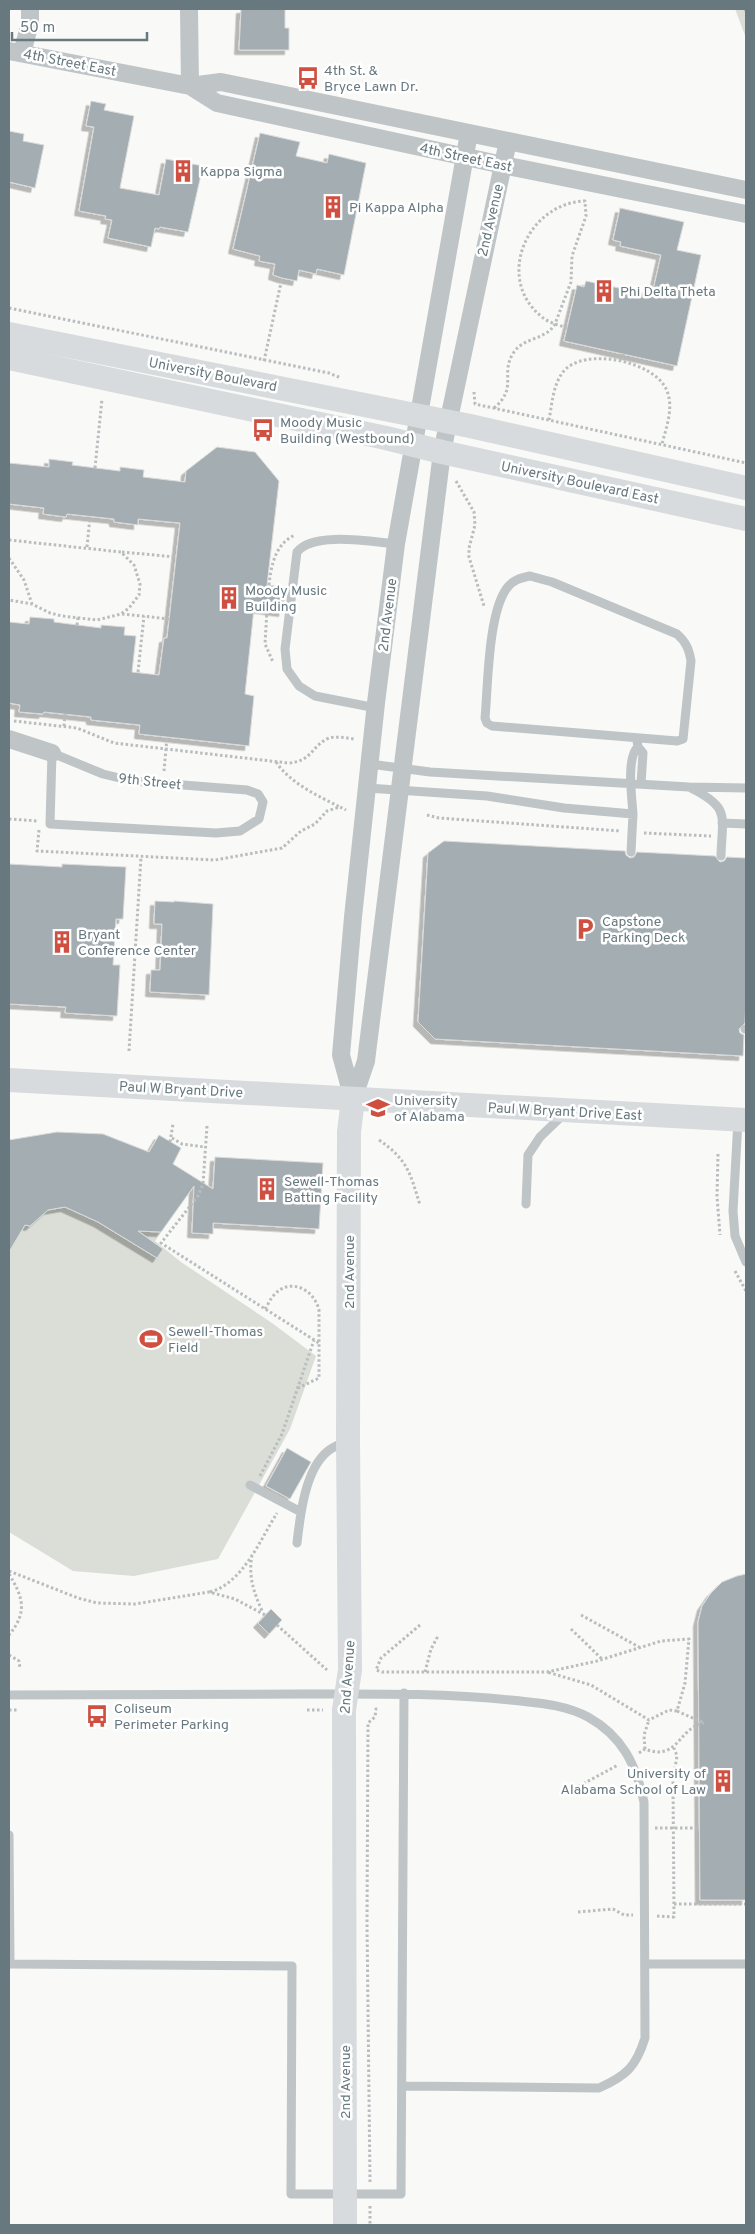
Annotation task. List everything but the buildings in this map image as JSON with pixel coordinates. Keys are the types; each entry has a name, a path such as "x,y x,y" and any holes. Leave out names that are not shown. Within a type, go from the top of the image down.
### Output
{"main road":[{"name":"University Boulevard","path":"9,334 418,415"},
{"name":"University Boulevard","path":"9,358 414,444"},
{"path":"418,415 746,488"},
{"name":"University Boulevard East","path":"414,444 442,452 746,518"},
{"name":"Paul W Bryant Drive","path":"9,1080 353,1099"},
{"name":"Paul W Bryant Drive East","path":"353,1099 742,1120"},
{"name":"2nd Avenue","path":"345,2225 356,1923 346,1694 350,1670 348,1439 349,1132 353,1099"}],"street":[{"path":"15,52 30,23 30,9"},
{"path":"189,9 190,86"},
{"name":"4th Street East","path":"15,52 190,86 221,82 746,190"},
{"name":"4th Street East","path":"190,86 217,103 503,165 746,214"},
{"name":"2nd Avenue","path":"353,1099 341,1055 353,917 376,708 396,544 468,133"},
{"name":"2nd Avenue","path":"353,1099 366,1061 447,421 508,141"},
{"name":"9th Street","path":"9,739 52,753"}],"lane":[{"path":"376,708 315,696 299,686 287,669 285,649 297,552 302,546 323,540 396,544"},
{"path":"530,576 540,577 670,631 683,640 689,648 692,660 683,739 677,741 637,742 492,726 487,723 485,718 496,615 500,598 508,587 519,578 530,576"},
{"path":"631,852 633,814 630,783 632,753 637,742"},
{"path":"637,742 643,753 641,784"},
{"name":"9th Street","path":"52,753 102,774 132,781 162,783 247,790 258,794 263,802 259,819 240,831 216,832 50,824 52,753"},
{"path":"370,764 430,772 689,787 746,788"},
{"path":"689,787 718,804 722,817 721,856"},
{"path":"367,788 400,792 487,796 564,808 633,814"},
{"path":"722,823 746,824"},
{"path":"526,1204 528,1155 540,1137 568,1111"},
{"path":"742,1120 733,1211 735,1236 746,1262"},
{"path":"298,1543 300,1512 316,1465 327,1452 348,1439"},
{"path":"252,1486 300,1512"},
{"path":"9,1835 10,1964 292,1966 292,2194 401,2194 404,1693"},
{"path":"9,1694 404,1693 472,1697 554,1704 586,1716 608,1730 621,1745 638,1776 644,1802 645,2038 640,2055 630,2071 599,2088 402,2086"},
{"path":"645,1964 746,1964"}],"path":[{"path":"494,408 505,399 508,390 509,362 515,351 522,343 551,330 555,324 571,282 572,256 586,216 585,201 568,203 545,215 529,234 520,258 520,271 526,296 542,317 555,324 567,328"},
{"path":"264,361 282,278"},
{"path":"9,308 330,373 345,380"},
{"path":"622,360 623,354"},
{"path":"549,420 556,383 564,370 576,363 596,359 622,360 640,366 655,376 667,390 670,409 662,444"},
{"path":"96,468 103,390"},
{"path":"475,404 746,463"},
{"path":"454,478 470,503 475,518 468,548 470,566 486,611 496,615"},
{"path":"87,547 90,517"},
{"path":"9,540 176,557"},
{"path":"121,552 134,565 140,584 139,595 135,602 121,614"},
{"path":"9,558 24,580 32,604"},
{"path":"9,600 32,604 50,613 97,620 121,614 170,619"},
{"path":"138,672 144,616"},
{"path":"77,625 78,617"},
{"path":"64,726 66,714"},
{"path":"9,720 84,730 114,743 288,763 302,761 322,742 331,738 354,739"},
{"path":"162,783 167,737"},
{"path":"276,762 293,780 346,810"},
{"path":"9,819 40,821 36,851 215,860 282,848 301,831 315,824 328,811 340,807"},
{"path":"427,815 439,818 632,832 722,836"},
{"path":"130,1051 141,857"},
{"path":"172,1124 171,1140 182,1144 205,1147"},
{"path":"206,1126 203,1184 198,1196 162,1243 319,1343"},
{"path":"379,1140 399,1156 410,1170 420,1205"},
{"path":"265,1309 274,1294 286,1288 303,1288 317,1299 319,1310 319,1378 298,1388"},
{"path":"252,1486 282,1434 314,1340"},
{"path":"9,1573 97,1603 134,1604 218,1590 240,1571 283,1503"},
{"path":"209,1592 234,1599 265,1614 251,1583 252,1552"},
{"path":"9,1573 22,1601 21,1614 9,1635"},
{"path":"581,1615 639,1647"},
{"path":"277,1625 327,1670"},
{"path":"420,1625 381,1658 376,1670 382,1672 547,1672 602,1659 661,1641 689,1638 685,1684 677,1711"},
{"path":"571,1629 602,1659"},
{"path":"425,1672 429,1656 438,1636"},
{"path":"9,1655 19,1661 20,1668"},
{"path":"547,1672 592,1685 649,1720"},
{"path":"370,2186 356,1923 368,1723 375,1717 376,1709"},
{"path":"306,1710 326,1710"},
{"path":"645,1749 644,1735 649,1720 668,1710 677,1711 704,1723"},
{"path":"644,1828 699,1828"},
{"path":"674,1904 746,1904"},
{"path":"370,2196 370,2225"}],"shaded area":[{"path":"735,9 746,9 746,38"},
{"name":"Sewell-Thomas Field","path":"57,1132 103,1134 149,1152 159,1135 181,1148 173,1164 198,1180 155,1241 181,1262 272,1323 316,1356 290,1429 218,1559 134,1576 73,1571 9,1532 9,1141"}],"place":[{"name":"4th St. & Bryce Lawn Dr.","path":"308,78"},
{"name":"Kappa Sigma","path":"183,171"},
{"name":"Pi Kappa Alpha","path":"333,207"},
{"name":"Phi Delta Theta","path":"604,291"},
{"name":"Moody Music Building (Westbound)","path":"263,430"},
{"name":"Moody Music Building","path":"229,598"},
{"name":"Capstone Parking Deck","path":"585,929"},
{"name":"Bryant Conference Center","path":"62,942"},
{"name":"University of Alabama","path":"378,1108"},
{"name":"Sewell-Thomas Batting Facility","path":"267,1189"},
{"name":"Sewell-Thomas Field","path":"151,1339"},
{"name":"Coliseum Perimeter Parking","path":"97,1716"},
{"name":"University of Alabama School of Law","path":"723,1781"}]}
